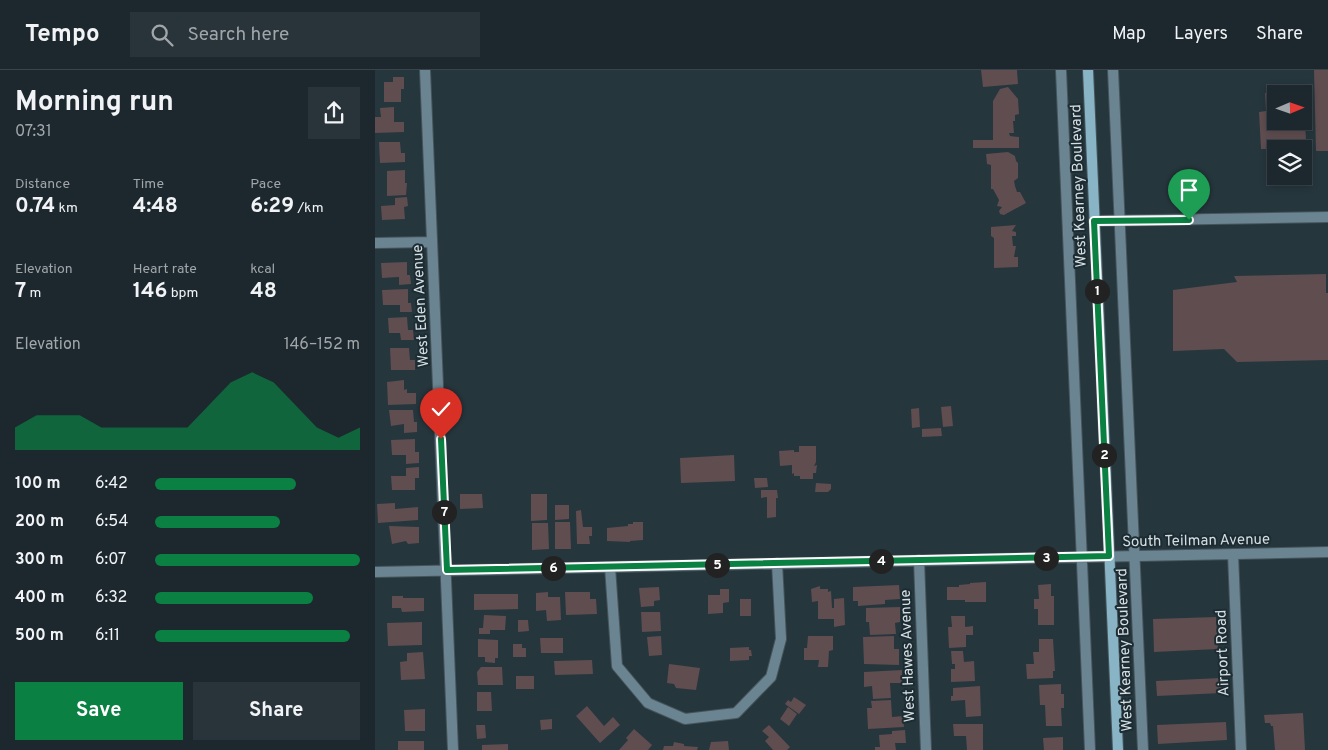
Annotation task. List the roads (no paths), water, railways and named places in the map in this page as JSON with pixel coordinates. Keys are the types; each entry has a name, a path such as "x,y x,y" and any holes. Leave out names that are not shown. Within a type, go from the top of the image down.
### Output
{"main road":[{"name":"West Kearney Boulevard","path":"1088,70 1118,750"}],"street":[{"name":"West Eden Avenue","path":"425,70 453,750"},
{"name":"West Kearney Boulevard","path":"1061,70 1090,750"},
{"name":"West Kearney Boulevard","path":"1113,70 1143,750"},
{"path":"1094,221 1328,216"},
{"path":"375,243 432,242"},
{"name":"South Teilman Avenue","path":"375,572 1328,552"},
{"name":"Airport Road","path":"1233,554 1241,750"},
{"name":"West Hawes Avenue","path":"919,560 925,750"},
{"path":"610,567 617,666 647,703 685,719 736,713 771,677 781,638 777,563"}]}
